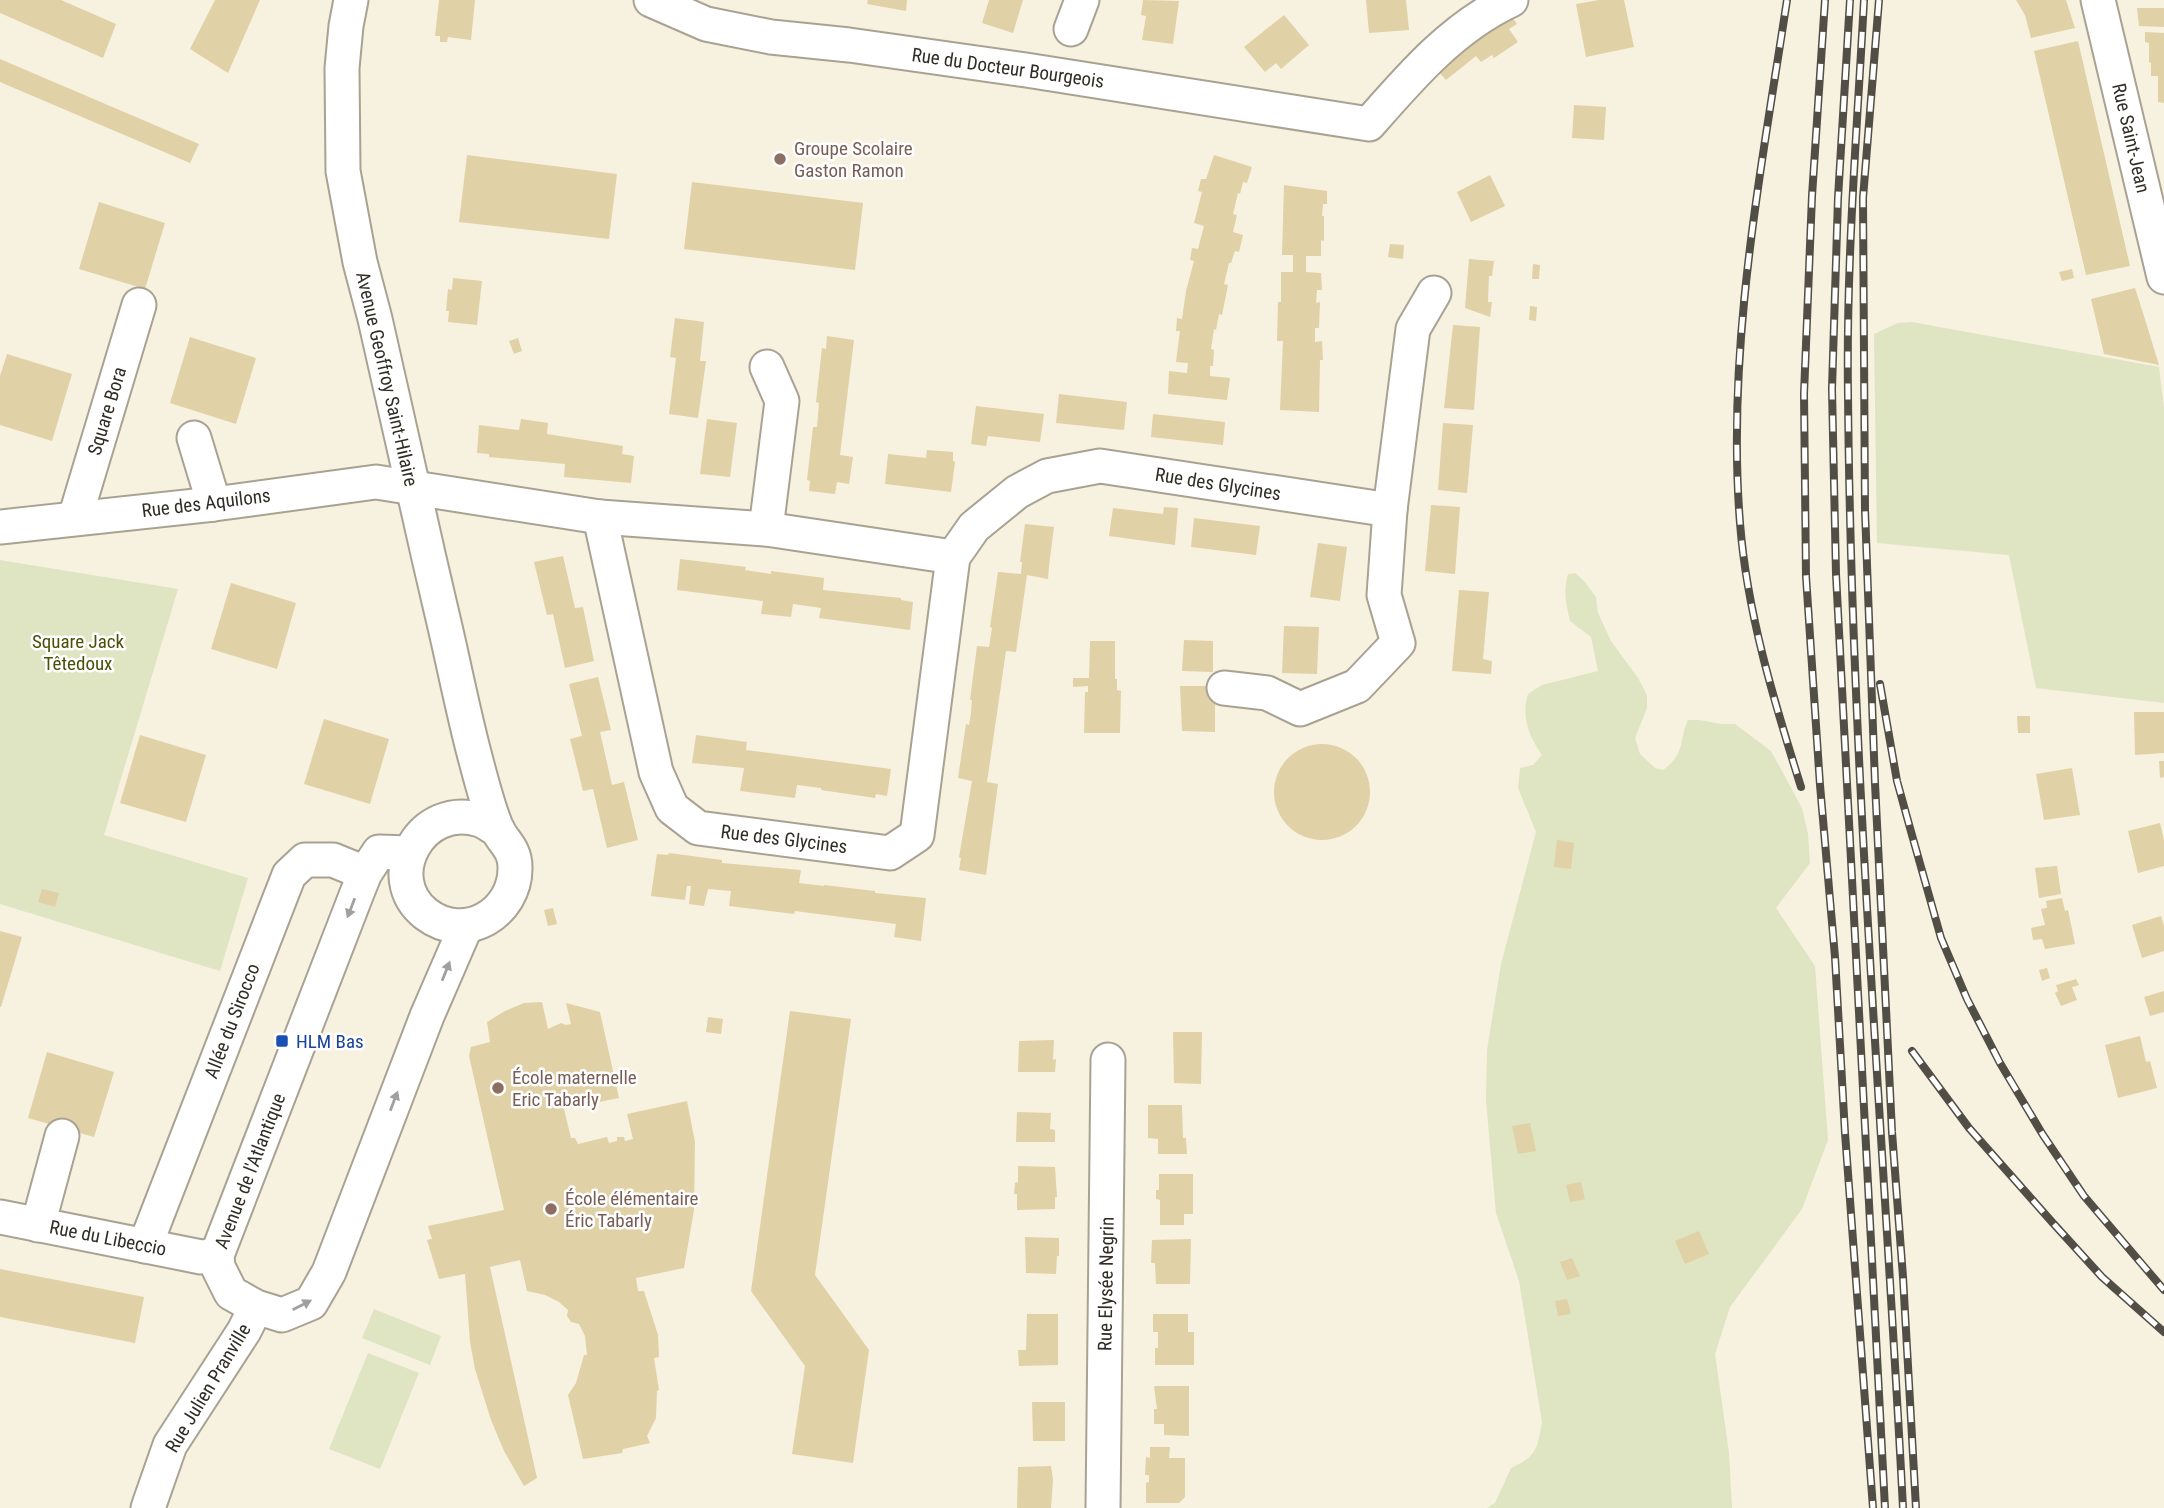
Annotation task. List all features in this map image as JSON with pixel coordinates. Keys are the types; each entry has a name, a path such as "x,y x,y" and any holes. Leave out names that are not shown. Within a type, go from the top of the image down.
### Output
{"street":[{"name":"Avenue Geoffroy Saint-Hilaire","path":"351,0 342,68 343,171 360,262 474,753 498,830 510,846 515,864 513,890 505,903 484,921 466,926"},
{"name":"Rue du Docteur Bourgeois","path":"651,0 712,12 771,37 1026,70 1369,124 1410,77 1457,32 1511,0"},
{"name":"Rue Saint-Jean","path":"2098,0 2164,277"},
{"path":"1224,688 1267,693 1300,709 1357,686 1398,643 1384,595 1390,510 1413,329 1434,293"},
{"name":"Square Bora","path":"75,518 139,305"},
{"path":"766,528 782,401 767,367"},
{"path":"194,438 214,504"},
{"name":"Rue des Glycines","path":"600,517 656,772 672,808 698,828 890,853 917,835 953,557 974,527 1017,492 1047,476 1100,466 1390,510"},
{"name":"Rue des Aquilons","path":"0,527 214,504 376,482 413,487"},
{"path":"413,487 600,517 766,528 953,557"},
{"name":"Avenue Geoffroy Saint-Hilaire","path":"449,817 468,780 474,753"},
{"path":"466,926 442,923 425,913 413,898 407,880 409,853 418,836 449,817 463,816 482,820 498,830"},
{"name":"Avenue de l'Atlantique","path":"409,853 379,852 365,873 217,1255 218,1267 231,1293 256,1307 282,1315 312,1303 329,1272 427,1016 466,926"},
{"name":"Allée du Sirocco","path":"145,1246 289,875 304,860 333,860 365,873"},
{"name":"Rue Elysée Negrin","path":"1104,1508 1108,1060"},
{"path":"38,1225 62,1136"},
{"name":"Rue du Libeccio","path":"0,1217 201,1256 217,1255"},
{"name":"Rue Julien Pranville","path":"148,1508 170,1445 244,1331 256,1307"}],"green space":[{"path":"1912,322 2159,367 2164,408 2164,703 2036,688 2009,555 1877,543 1874,334 1898,323"},
{"name":"Square Jack Têtedoux","path":"0,560 178,589 104,835 248,878 220,971 0,904"},
{"path":"1575,573 1596,597 1598,613 1611,641 1647,695 1647,708 1635,738 1640,754 1655,768 1663,770 1678,753 1688,720 1735,724 1771,751 1802,808 1808,834 1810,863 1776,908 1815,966 1828,1140 1802,1209 1730,1307 1715,1354 1729,1453 1732,1508 1487,1508 1495,1503 1511,1468 1531,1456 1539,1439 1542,1422 1519,1281 1496,1213 1486,1101 1487,1050 1501,964 1536,832 1518,788 1520,768 1533,765 1542,755 1527,726 1525,711 1528,694 1542,685 1598,671 1591,637 1570,621 1566,586 1568,574"},
{"path":"374,1309 441,1336 430,1365 362,1338"},
{"path":"368,1353 419,1373 380,1469 329,1449"}],"building":[{"path":"0,0 61,0 116,24 103,58 0,13"},
{"path":"215,0 260,0 228,73 190,49"},
{"path":"439,0 475,0 471,40 448,37 447,42 440,42 440,36 435,36"},
{"path":"868,0 907,0 906,11 867,4"},
{"path":"989,0 1023,0 1013,33 982,23"},
{"path":"1143,0 1179,1 1173,44 1142,40 1146,16 1141,15"},
{"path":"1366,0 1406,0 1409,30 1369,33"},
{"path":"1624,0 1634,47 1586,57 1576,4"},
{"path":"2016,0 2066,0 2075,28 2031,38 2025,15"},
{"path":"2137,8 2164,8 2164,27 2139,26"},
{"path":"1508,11 1517,24 1509,29 1518,42 1494,58 1492,55 1481,62 1476,56 1446,80 1438,71"},
{"path":"1284,15 1309,45 1281,69 1276,63 1265,72 1244,47"},
{"path":"2145,32 2164,33 2164,103 2158,102 2158,76 2151,76 2149,43 2145,42"},
{"path":"2078,41 2130,266 2086,275 2034,51"},
{"path":"0,59 199,144 190,163 0,82"},
{"path":"1574,105 1606,107 1604,140 1572,138"},
{"path":"467,155 617,174 609,239 459,222"},
{"path":"1214,155 1252,167 1247,183 1243,182 1240,194 1238,193 1233,214 1237,215 1233,232 1243,235 1239,252 1235,251 1229,263 1224,284 1228,285 1222,315 1219,314 1216,330 1214,329 1211,349 1214,350 1210,376 1230,378 1227,400 1168,394 1169,371 1187,373 1188,363 1176,362 1180,331 1176,331 1177,318 1182,319 1194,261 1190,260 1192,248 1198,249 1204,226 1194,223 1202,192 1198,191 1201,179 1206,179"},
{"path":"1490,175 1505,206 1471,222 1457,192"},
{"path":"692,182 863,203 855,270 684,249"},
{"path":"1284,185 1327,191 1327,204 1323,204 1324,241 1321,240 1321,256 1306,256 1306,272 1321,273 1322,290 1317,290 1316,303 1320,302 1319,328 1315,328 1315,342 1322,341 1323,360 1320,360 1319,412 1280,410 1283,341 1277,341 1278,302 1281,302 1281,272 1293,272 1293,255 1282,255"},
{"path":"99,202 165,223 145,289 79,269"},
{"path":"1390,244 1404,245 1403,259 1388,257"},
{"path":"1469,259 1494,261 1492,276 1489,276 1488,302 1492,302 1490,317 1465,308"},
{"path":"1533,264 1540,265 1539,279 1532,279"},
{"path":"2072,269 2074,278 2062,281 2059,272"},
{"path":"453,278 482,281 477,325 448,322 448,289 452,290"},
{"path":"2135,288 2159,365 2104,354 2091,299"},
{"path":"1530,306 1537,307 1536,321 1529,320"},
{"path":"675,318 704,322 700,361 706,361 698,418 669,414 676,358 670,357"},
{"path":"1453,325 1480,327 1474,410 1444,408"},
{"path":"827,336 854,340 840,455 853,457 849,484 837,482 835,494 809,491 810,481 807,480 813,427 817,427 819,403 816,402 822,348 826,349"},
{"path":"190,337 256,358 236,424 170,403"},
{"path":"518,338 522,351 514,354 509,341"},
{"path":"7,354 72,374 52,441 0,425 0,376"},
{"path":"1059,394 1127,402 1124,430 1056,423"},
{"path":"976,406 1044,414 1040,442 988,436 986,446 971,444"},
{"path":"1153,414 1225,422 1223,445 1151,437"},
{"path":"521,419 548,423 547,434 623,446 622,454 634,456 631,483 564,477 565,464 489,457 489,454 477,453 479,425 519,430"},
{"path":"707,419 737,423 730,477 700,474"},
{"path":"1443,423 1473,425 1467,493 1438,490"},
{"path":"927,450 953,452 955,462 951,492 885,484 888,454 926,458"},
{"path":"1431,505 1460,507 1455,574 1425,571"},
{"path":"1164,507 1178,508 1175,545 1109,536 1113,508 1163,514"},
{"path":"1194,518 1260,526 1256,555 1191,547"},
{"path":"1025,524 1054,527 1048,579 1027,575 1016,652 1006,651 987,782 998,784 986,875 959,870 972,781 958,778 966,724 969,725 971,713 970,700 977,646 989,647 998,572 1021,574"},
{"path":"1318,543 1347,547 1340,601 1310,597"},
{"path":"563,556 575,608 583,607 594,661 565,668 553,614 547,615 534,562"},
{"path":"680,559 746,567 745,570 771,574 771,571 824,578 823,590 901,598 913,602 910,630 819,618 821,608 793,604 791,617 761,614 763,601 677,590"},
{"path":"231,583 296,603 277,669 211,649"},
{"path":"1459,590 1489,592 1483,659 1492,661 1491,674 1452,671"},
{"path":"1284,626 1319,627 1317,674 1282,673"},
{"path":"1184,640 1213,641 1213,672 1182,671"},
{"path":"1090,641 1115,641 1115,679 1117,690 1121,691 1120,733 1084,733 1085,692 1088,692 1088,686 1073,687 1073,678 1089,678"},
{"path":"598,677 611,730 600,732 612,785 624,782 638,840 607,848 593,789 583,791 570,739 582,736 569,684"},
{"path":"1180,686 1210,686 1210,697 1215,697 1215,732 1182,731"},
{"path":"2134,712 2164,712 2164,753 2135,755"},
{"path":"2017,716 2030,716 2030,733 2018,733"},
{"path":"324,719 389,739 370,804 304,784"},
{"path":"140,735 206,755 186,822 120,803"},
{"path":"696,735 747,742 746,750 891,769 887,796 876,794 875,798 797,785 795,798 740,791 744,768 692,763"},
{"path":"1322,744 1340,748 1356,758 1366,774 1370,792 1366,810 1356,826 1340,836 1322,840 1304,836 1288,826 1278,810 1274,792 1278,774 1288,758 1304,748"},
{"path":"2159,761 2164,761 2164,777 2160,778"},
{"path":"2072,768 2080,815 2044,820 2036,774"},
{"path":"2160,823 2164,840 2164,866 2138,873 2128,831"},
{"path":"1557,840 1574,843 1571,869 1554,867"},
{"path":"657,854 722,860 722,863 801,870 799,883 926,898 921,941 894,937 896,924 795,911 794,914 729,906 731,891 708,889 704,906 689,904 691,886 687,886 685,900 651,896"},
{"path":"2057,866 2061,894 2039,898 2035,868"},
{"path":"42,889 59,893 55,907 38,902"},
{"path":"2062,898 2065,911 2068,910 2075,944 2045,949 2042,939 2033,940 2031,928 2045,925 2041,909 2047,908 2046,901"},
{"path":"553,908 557,924 548,926 544,910"},
{"path":"2161,916 2164,926 2164,951 2142,958 2132,925"},
{"path":"0,931 22,937 1,1007 0,1007"},
{"path":"2047,968 2050,978 2042,981 2039,970"},
{"path":"2076,979 2079,985 2072,987 2077,1000 2061,1006 2055,993 2058,991 2056,985"},
{"path":"2164,991 2164,1012 2150,1016 2144,997"},
{"path":"542,1002 548,1029 561,1023 571,1024 566,1003 600,1012 619,1098 564,1109 571,1138 575,1138 578,1144 607,1137 609,1143 617,1141 617,1137 624,1137 625,1141 633,1139 627,1114 687,1101 695,1142 694,1210 684,1268 636,1278 638,1291 644,1291 658,1335 659,1357 654,1358 659,1390 656,1418 647,1436 650,1443 623,1449 622,1453 583,1459 568,1395 576,1383 584,1355 587,1355 585,1336 579,1324 571,1322 567,1316 568,1310 559,1302 527,1291 520,1260 490,1267 537,1478 524,1486 504,1451 491,1420 475,1369 470,1342 465,1274 439,1279 427,1240 432,1239 428,1226 504,1210 469,1056 471,1047 490,1042 487,1022 524,1003"},
{"path":"790,1011 851,1019 815,1275 869,1350 853,1463 792,1454 805,1366 751,1291"},
{"path":"708,1017 723,1019 721,1034 706,1032"},
{"path":"1173,1032 1202,1032 1201,1084 1174,1083"},
{"path":"2140,1036 2146,1062 2150,1061 2157,1088 2118,1098 2105,1045"},
{"path":"1054,1040 1055,1072 1018,1072 1019,1041"},
{"path":"47,1052 114,1072 94,1137 28,1118"},
{"path":"1148,1105 1182,1105 1183,1138 1186,1138 1187,1154 1158,1154 1158,1139 1148,1138"},
{"path":"1017,1112 1051,1113 1050,1129 1055,1130 1055,1142 1016,1142"},
{"path":"1530,1123 1536,1151 1518,1154 1512,1126"},
{"path":"1018,1166 1055,1167 1055,1209 1017,1210 1017,1194 1014,1194 1015,1183 1018,1182"},
{"path":"1159,1174 1193,1174 1193,1214 1184,1214 1184,1225 1160,1225 1160,1200 1156,1199"},
{"path":"1581,1182 1585,1199 1570,1202 1566,1185"},
{"path":"1699,1231 1709,1254 1685,1264 1675,1241"},
{"path":"1025,1237 1059,1238 1056,1274 1026,1273"},
{"path":"1191,1239 1190,1284 1156,1284 1155,1263 1151,1263 1152,1240"},
{"path":"1572,1258 1580,1276 1567,1280 1560,1262"},
{"path":"0,1269 144,1297 135,1343 0,1317"},
{"path":"1567,1299 1571,1314 1558,1316 1555,1301"},
{"path":"1027,1314 1058,1314 1058,1365 1019,1366 1018,1350 1026,1350"},
{"path":"1153,1314 1188,1314 1188,1332 1194,1332 1194,1365 1155,1365 1158,1332 1153,1332"},
{"path":"1154,1386 1189,1386 1189,1436 1164,1435 1164,1424 1154,1424 1154,1409 1157,1409"},
{"path":"1032,1402 1065,1402 1065,1441 1033,1441"},
{"path":"1150,1447 1170,1447 1169,1458 1185,1458 1185,1497 1179,1503 1146,1503 1146,1483 1149,1482 1149,1475 1145,1475 1146,1457 1150,1458"},
{"path":"1051,1466 1051,1508 1017,1508 1018,1467"}],"railway":[{"path":"1787,0 1749,260 1742,326 1737,457 1740,523 1755,623 1801,787"},
{"path":"1825,0 1812,196 1804,394 1806,576 1873,1508"},
{"path":"1850,0 1838,198 1832,389 1836,574 1885,1508"},
{"path":"1864,0 1849,295 1850,533 1862,812 1903,1508"},
{"path":"1879,0 1863,198 1865,510 1892,1132 1916,1508"},
{"path":"1880,684 1897,781 1941,938 1967,999 2000,1063 2084,1196 2164,1290"},
{"path":"1912,1051 1969,1128 2052,1222 2102,1277 2164,1332"}],"place":[{"name":"Groupe Scolaire Gaston Ramon","path":"780,159"},
{"name":"HLM Bas","path":"282,1041"},
{"name":"École maternelle Eric Tabarly","path":"498,1088"},
{"name":"École élémentaire Éric Tabarly","path":"551,1209"}]}
